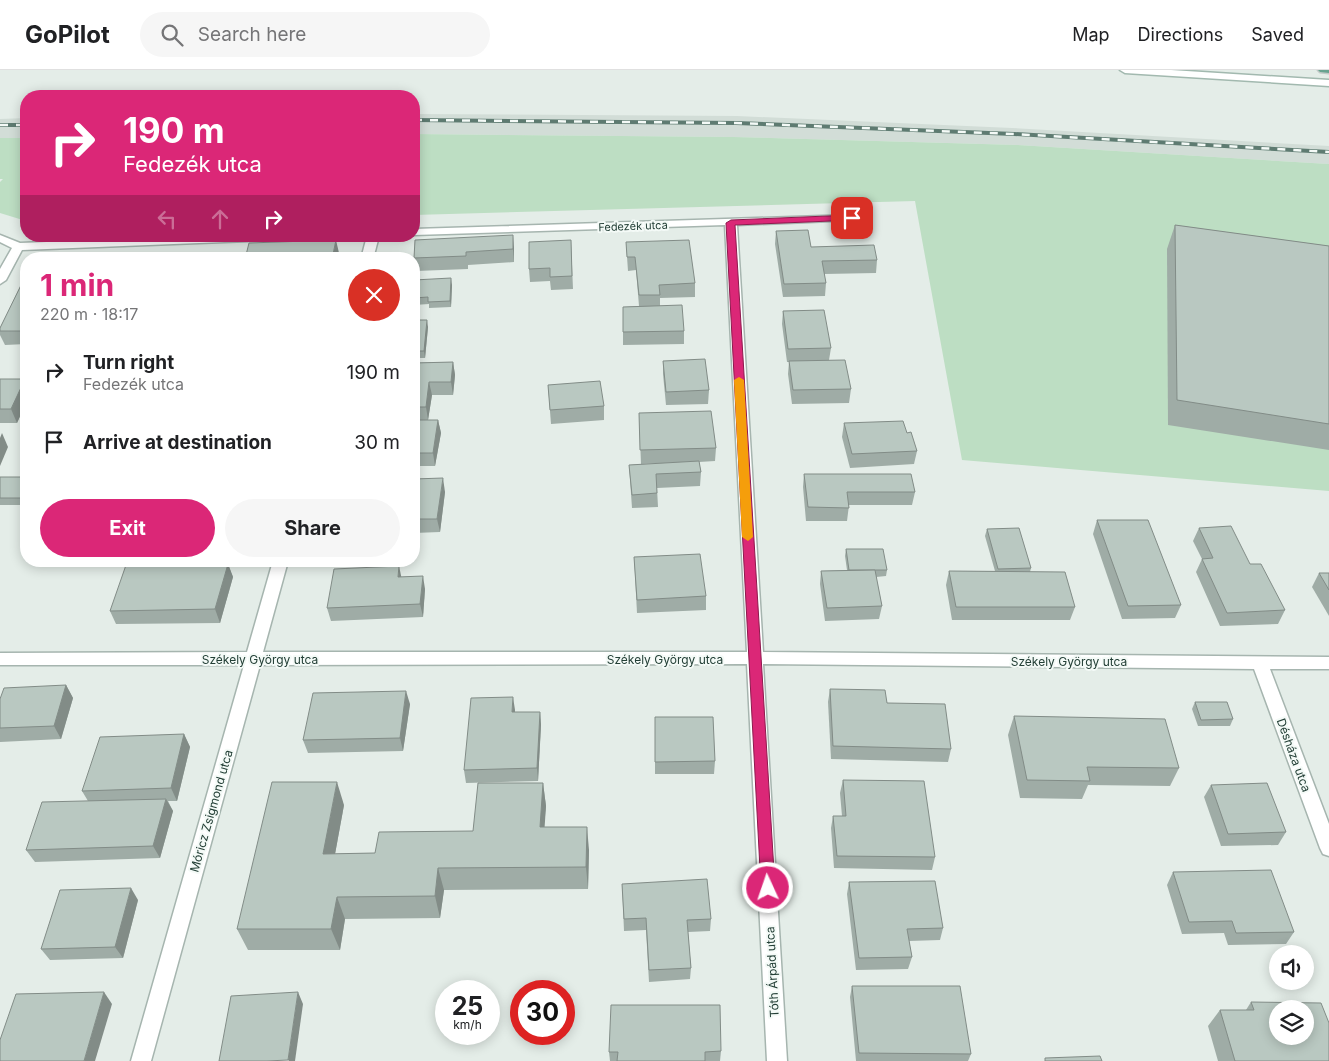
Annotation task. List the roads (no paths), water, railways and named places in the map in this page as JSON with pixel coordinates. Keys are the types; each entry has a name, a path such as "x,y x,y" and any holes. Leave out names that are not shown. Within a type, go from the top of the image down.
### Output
{"main road":[{"path":"1323,70 1329,70"}],"street":[{"path":"1125,70 1329,84"},
{"name":"Fedezék utca","path":"420,232 852,218"},
{"name":"Tóth Árpád utca","path":"731,223 777,1061"},
{"path":"0,238 18,247 147,242"},
{"path":"0,280 18,247"},
{"name":"Móricz Zsigmond utca","path":"141,1061 280,567"},
{"name":"Székely György utca","path":"0,659 754,658 1329,663"},
{"name":"Désháza utca","path":"1260,662 1329,848"}],"railway":[{"path":"420,120 736,123 1014,134 1329,152"},
{"path":"0,125 20,125"}]}
